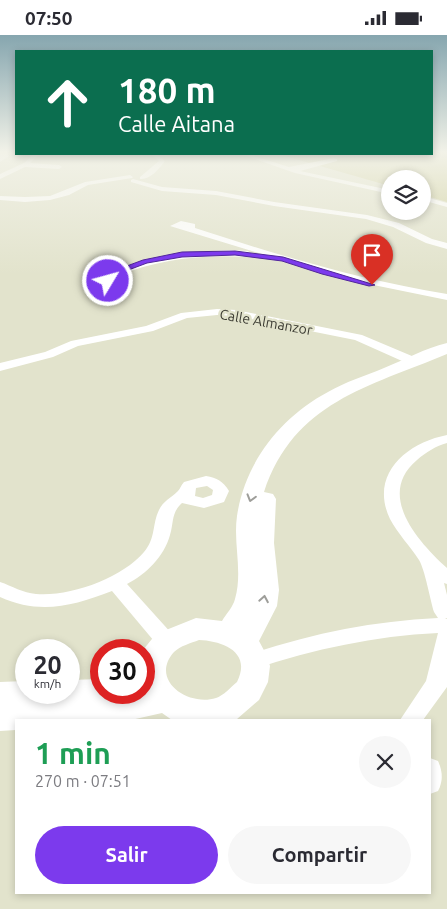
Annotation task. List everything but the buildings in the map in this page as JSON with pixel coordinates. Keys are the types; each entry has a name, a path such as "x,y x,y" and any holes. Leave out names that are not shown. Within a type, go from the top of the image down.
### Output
{"street":[{"path":"0,198 47,198 68,193"},
{"path":"204,193 228,195 373,219 396,225 429,241 447,246"},
{"path":"228,195 232,193"},
{"path":"3,206 13,199"},
{"path":"431,199 447,203"},
{"path":"189,228 253,251 320,269 371,282 447,296"},
{"path":"253,251 283,259"},
{"path":"108,274 146,261 182,255 253,251 372,285 447,296"},
{"name":"Calle Almanzor","path":"0,367 49,355 76,343 149,329 185,315 217,312 236,313 358,337 415,362"},
{"path":"155,689 177,709 194,713 211,713 228,709 242,700 251,688 255,674 242,646 250,585 247,538 249,504 256,479 277,443 295,421 319,403 447,348"},
{"path":"242,646 264,605 266,590 262,543 263,509 270,483 290,447 308,424 331,406 347,397 447,355"},
{"path":"447,439 436,441 405,459 396,472 390,491 408,538 428,562 447,578"},
{"path":"0,589 38,601 71,597 102,588 130,574 147,560 159,543 165,511 170,502 186,493"},
{"path":"411,719 441,679 445,623 428,562"},
{"path":"114,582 166,641"},
{"path":"155,655 166,641 180,633 196,629 213,629 242,646 290,649 342,636 384,629 445,623"},
{"path":"0,695 90,692"},
{"path":"0,717 86,716 114,704"}],"green space":[{"path":"431,193 447,193 447,202 431,197"}],"route":[{"path":"108,281 113,277 110,275 146,261 182,255 235,253 283,259 325,273 372,285"}]}
